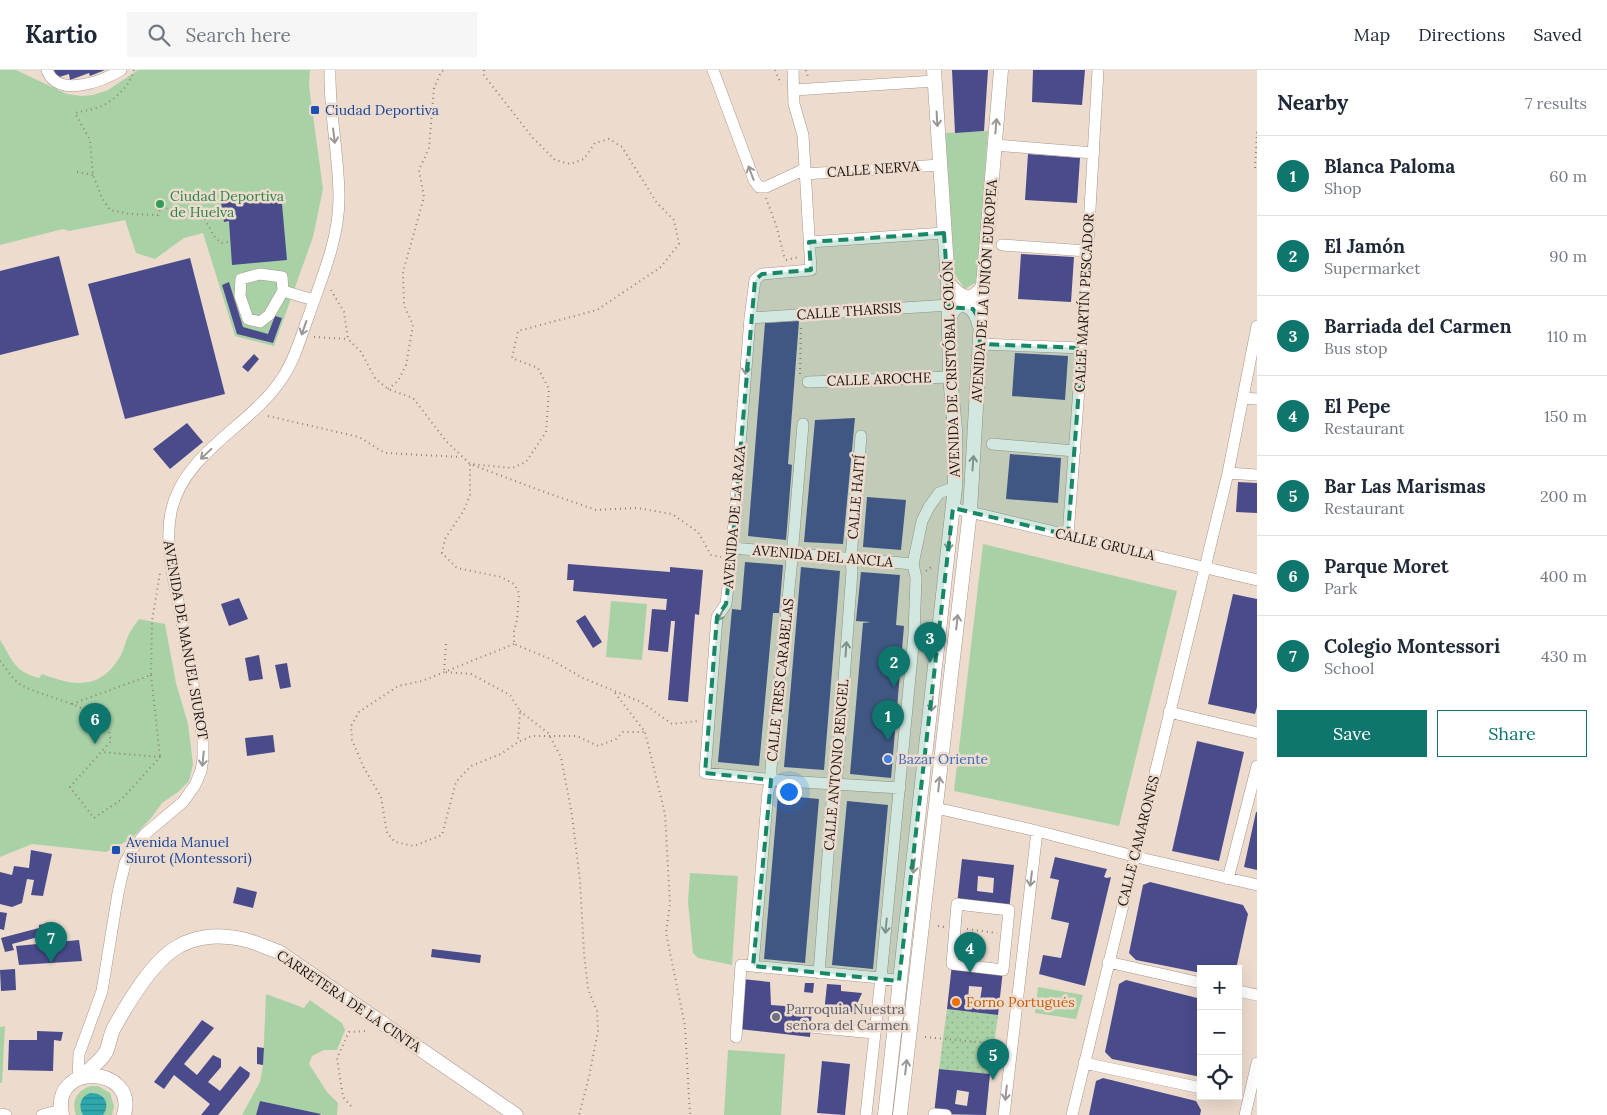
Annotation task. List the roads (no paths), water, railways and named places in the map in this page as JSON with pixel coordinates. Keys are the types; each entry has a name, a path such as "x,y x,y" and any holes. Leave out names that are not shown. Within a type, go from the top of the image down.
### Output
{"main road":[{"name":"AVENIDA DE LA UNIÓN EUROPEA","path":"970,511 983,286 1001,70"},
{"name":"AVENIDA DE CRISTÓBAL COLÓN","path":"885,1115 955,487 955,429 950,376 948,283 934,76"},
{"path":"948,283 955,292 968,298 975,296 983,286"},
{"path":"949,320 954,310 960,306 973,309 978,317 980,338"},
{"path":"900,1115 970,511"},
{"name":"CARRETERA DE LA CINTA","path":"62,1114 62,1101 70,1084 80,1078 105,1053 113,1030 126,1006 145,978 162,959 179,946 202,938 228,936 249,941 279,952 516,1115"},
{"path":"105,1053 112,1081"},
{"path":"80,1078 92,1075 103,1076 112,1081 121,1089 125,1100 124,1115"}],"street":[{"path":"47,70 49,76 55,82 65,85 82,85 100,81 121,70"},
{"name":"AVENIDA DE MANUEL SIUROT","path":"80,1078 79,1054 102,991 118,893 125,863 133,848 145,834 184,802 195,785 204,758 204,740 168,542 174,503 185,478 198,462 262,402 283,378 294,355 314,300 336,232 339,199 338,168 329,97 330,70"},
{"path":"713,70 754,180 759,187 766,187 805,171"},
{"path":"784,70 794,90"},
{"path":"793,70 794,104 803,135 809,242 944,233"},
{"name":"CALLE MARTÍN PESCADOR","path":"1068,535 1082,348 1098,70"},
{"path":"794,90 934,76"},
{"path":"995,145 1094,153"},
{"name":"CALLE NERVA","path":"805,171 940,165"},
{"name":"AVENIDA DE LA RAZA","path":"772,780 705,772 717,617 726,604 732,548 750,318 755,280 762,274 811,270 809,242"},
{"path":"1002,245 1087,251"},
{"path":"260,274 282,277 283,291 269,315 260,322 248,319 240,296 241,280 260,274"},
{"path":"283,291 314,300"},
{"name":"CALLE THARSIS","path":"750,318 949,305"},
{"name":"CALLE CAMARONES","path":"1072,1115 1228,473 1257,326"},
{"path":"980,338 1082,348"},
{"name":"CALLE AROCHE","path":"804,380 950,376"},
{"path":"1244,398 1257,399"},
{"name":"CALLE TRES CARABELAS","path":"753,966 768,791 772,780 771,768 793,553 803,424"},
{"name":"CALLE HAITÍ","path":"851,558 862,436"},
{"path":"992,444 1075,451"},
{"path":"1228,473 1257,475"},
{"path":"866,1115 914,635 916,578 913,564 922,521 929,507 939,493 955,487"},
{"name":"CALLE GRULLA","path":"953,508 1257,580"},
{"name":"AVENIDA DEL ANCLA","path":"732,548 913,564"},
{"name":"CALLE ANTONIO RENGEL","path":"819,973 852,571 851,558"},
{"path":"1169,712 1257,733"},
{"path":"1228,878 1257,766"},
{"path":"772,780 900,788"},
{"path":"936,808 1257,886"},
{"path":"1004,1115 1037,831"},
{"path":"957,904 1009,910 1007,934 1003,970 952,964 957,904"},
{"path":"1108,962 1197,982"},
{"path":"736,1037 741,965 899,981"},
{"path":"1242,992 1257,995"},
{"path":"811,1027 874,1034"},
{"path":"1084,1063 1197,1087"},
{"path":"1245,1115 1244,1097 1257,1063"},
{"path":"0,1114 6,1115"},
{"path":"42,1115 62,1114"},
{"path":"934,1115 946,1115"}],"water":[{"path":"90,1093 99,1094 105,1100 106,1107 103,1115 83,1115 81,1102"}],"place":[{"name":"Ciudad Deportiva","path":"315,110"},
{"name":"Ciudad Deportiva de Huelva","path":"160,204"},
{"name":"Barriada del Carmen","path":"930,663"},
{"name":"El Jamón","path":"894,687"},
{"name":"Blanca Paloma","path":"888,741"},
{"name":"Parque Moret","path":"95,744"},
{"name":"Bazar Oriente","path":"888,759"},
{"name":"Avenida Manuel Siurot (Montessori)","path":"116,850"},
{"name":"Colegio Montessori","path":"51,963"},
{"name":"El Pepe","path":"970,973"},
{"name":"Forno Portugués","path":"956,1002"},
{"name":"Parroquia Nuestra señora del Carmen","path":"776,1017"},
{"name":"Bar Las Marismas","path":"993,1080"}]}
